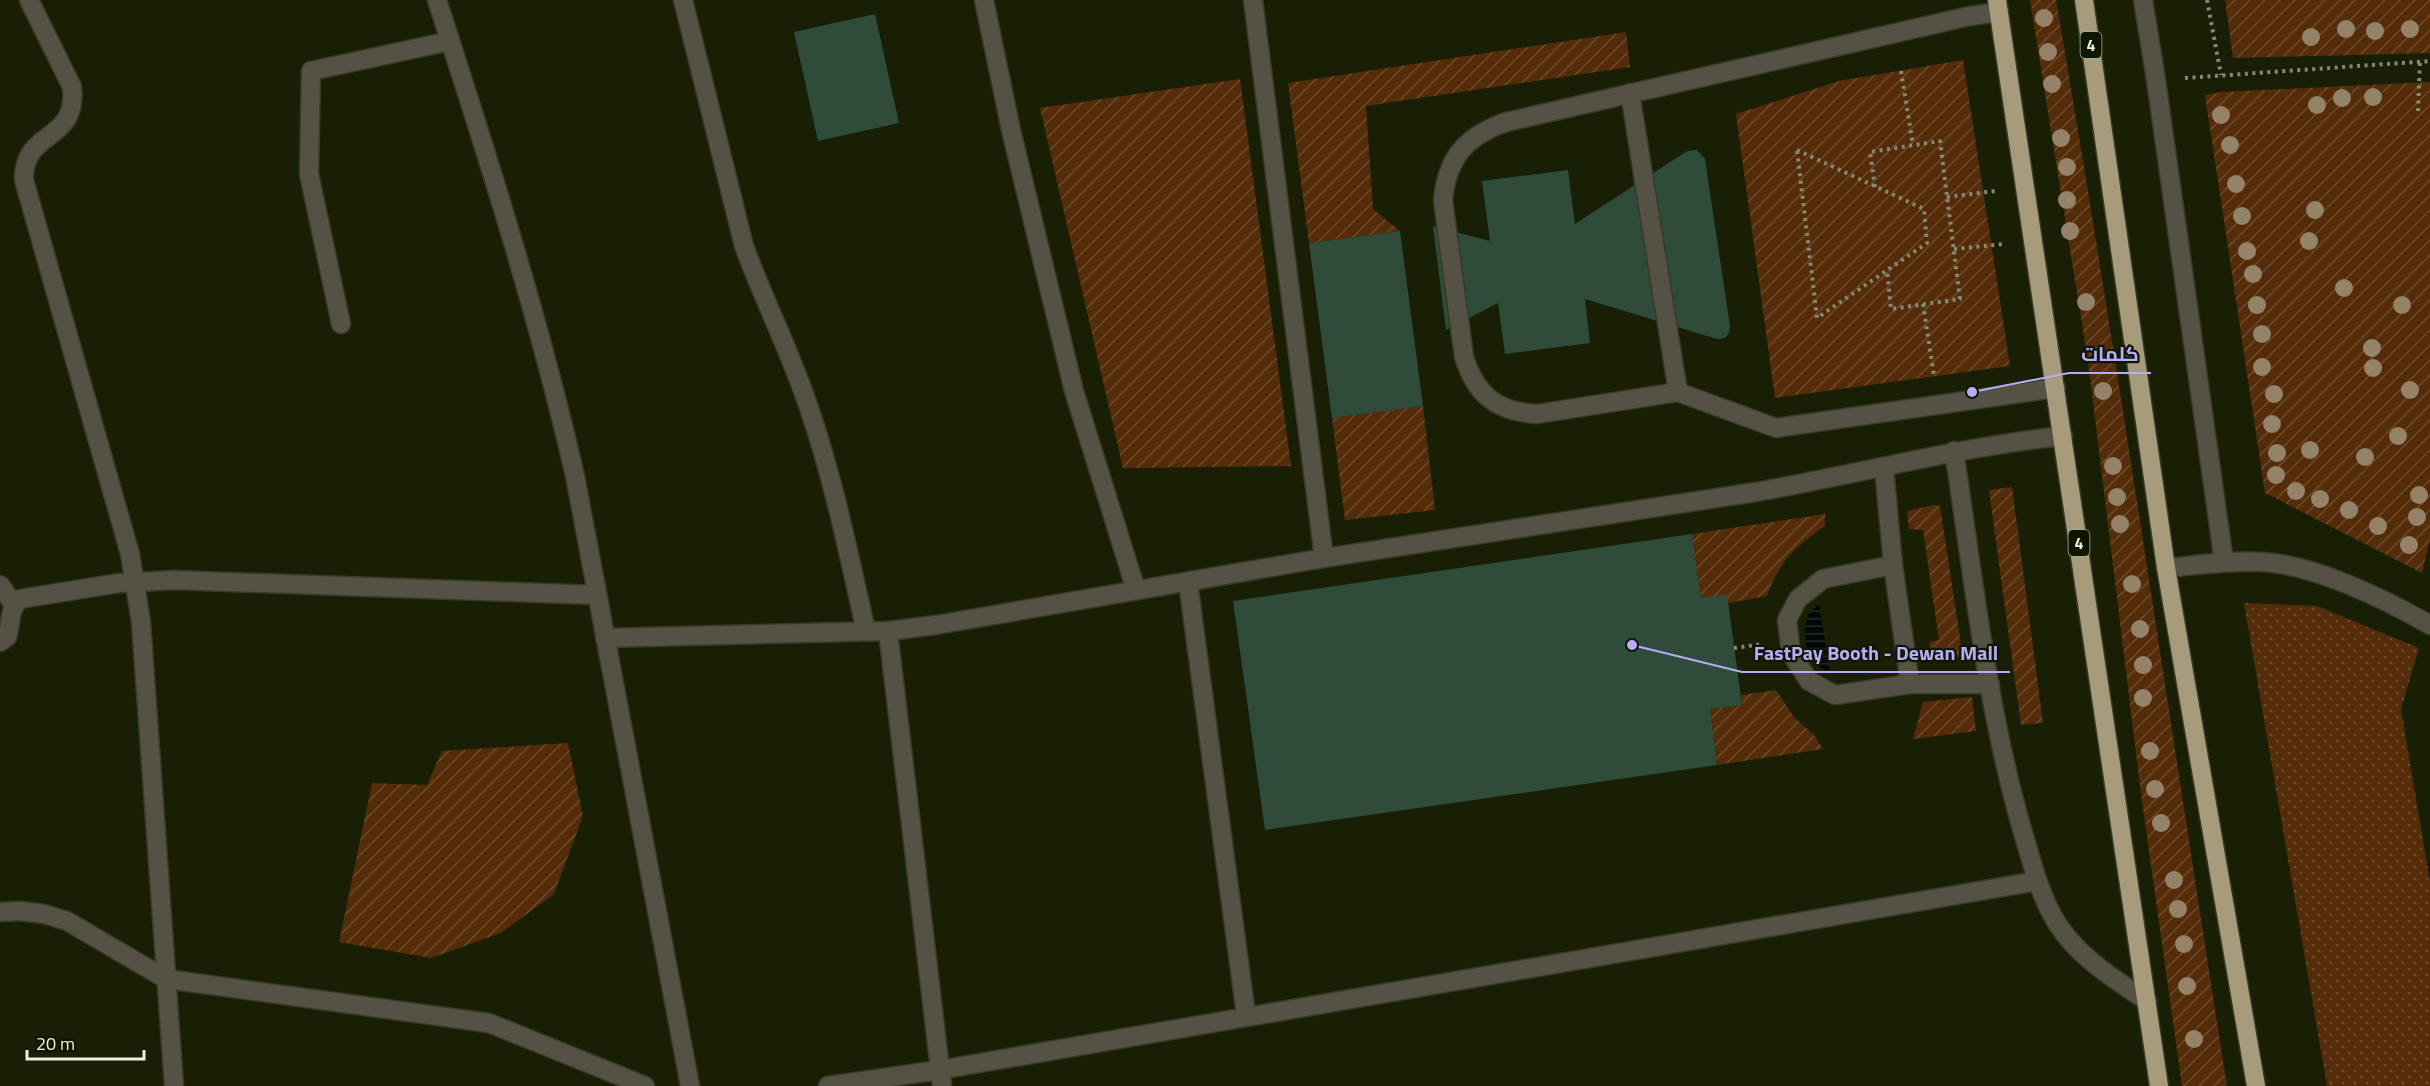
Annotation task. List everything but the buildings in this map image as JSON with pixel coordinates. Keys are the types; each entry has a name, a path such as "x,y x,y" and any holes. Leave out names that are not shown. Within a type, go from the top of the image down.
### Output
{"highway":[{"name":"4","path":"2084,0 2166,568 2256,1086"},
{"name":"4","path":"1998,6 2159,1086"}],"street":[{"path":"29,0 72,87 73,98 68,118 62,127 35,146 27,156 24,180 127,542 136,581 142,634 174,1086"},
{"path":"437,0 542,340 575,476 690,1086"},
{"path":"682,0 744,246 816,429 835,495 866,631"},
{"path":"984,0 1011,130 1074,391 1136,590"},
{"path":"1253,0 1324,558"},
{"path":"2143,0 2224,562"},
{"path":"1998,6 1970,16 1630,93 1490,128 1474,137 1460,150 1445,182 1443,200 1464,357 1477,387 1489,399 1504,408 1520,413 1537,414 1678,392 1776,428 2056,388"},
{"path":"341,324 309,174 311,71 450,40"},
{"path":"1630,93 1678,392"},
{"path":"605,638 888,631 1324,558 1756,492 1954,451 2063,436"},
{"path":"1954,451 2006,777 2037,881 2048,908 2063,932 2082,954 2147,1002"},
{"path":"1884,467 1893,565 1910,684"},
{"path":"2166,568 2224,562 2266,562 2304,570 2374,597 2430,625"},
{"path":"1893,565 1823,579 1798,598 1787,620 1791,653 1809,681 1835,695 1910,684 1990,684"},
{"path":"0,642 7,637 10,614 20,599 136,581 205,580 597,595"},
{"path":"1188,582 1246,1015"},
{"path":"0,585 14,605"},
{"path":"888,631 941,1078"},
{"path":"828,1086 941,1078 1246,1015 2037,881"},
{"path":"0,912 20,911 44,914 67,921 166,979 489,1023 645,1086"}],"path":[{"path":"2207,0 2221,75"},
{"path":"2418,111 2420,61"},
{"path":"2156,80 2430,61"},
{"path":"1901,71 1913,145"},
{"path":"1875,187 1870,152 1940,141 1960,298 1891,309 1887,270"},
{"path":"1797,150 1924,209 1927,243 1887,270 1817,318 1797,150"},
{"path":"1947,197 1999,191"},
{"path":"1954,249 2005,244"},
{"path":"1923,304 1934,376"}],"shaded area":[{"path":"2030,0 2056,0 2122,407 2227,1086 2182,1086 2141,794 2088,361"},
{"path":"2225,0 2430,0 2430,53 2233,58"},
{"path":"1626,32 1630,67 1366,106 1373,209 1400,231 1309,243 1288,83"},
{"path":"1963,60 2010,366 1775,398 1736,114 1839,81"},
{"path":"1240,79 1291,466 1123,468 1040,108"},
{"path":"2430,82 2430,539 2422,573 2265,493 2205,95 2221,92"},
{"path":"1423,406 1435,510 1345,520 1332,418"},
{"path":"2012,487 2043,723 2021,725 1989,490"},
{"path":"1934,505 1940,506 1962,651 1959,657 1932,662 1929,642 1939,640 1923,530 1909,529 1907,511"},
{"path":"1825,514 1825,526 1804,541 1789,556 1777,573 1767,596 1728,603 1701,598 1692,534"},
{"path":"2244,603 2317,606 2419,648 2401,709 2430,882 2430,1086 2327,1086"},
{"path":"1819,604 1830,673 1814,664 1806,646 1805,630 1808,615"},
{"path":"1776,690 1794,717 1814,735 1823,749 1717,765 1710,709 1742,705 1741,695"},
{"path":"1972,697 1976,731 1913,739 1923,702"},
{"path":"568,743 583,816 554,894 501,933 431,958 339,942 372,783 427,785 442,751"}],"place":[{"name":"كلمات","path":"1972,392"},
{"name":"FastPay Booth - Dewan Mall","path":"1632,645"}]}
